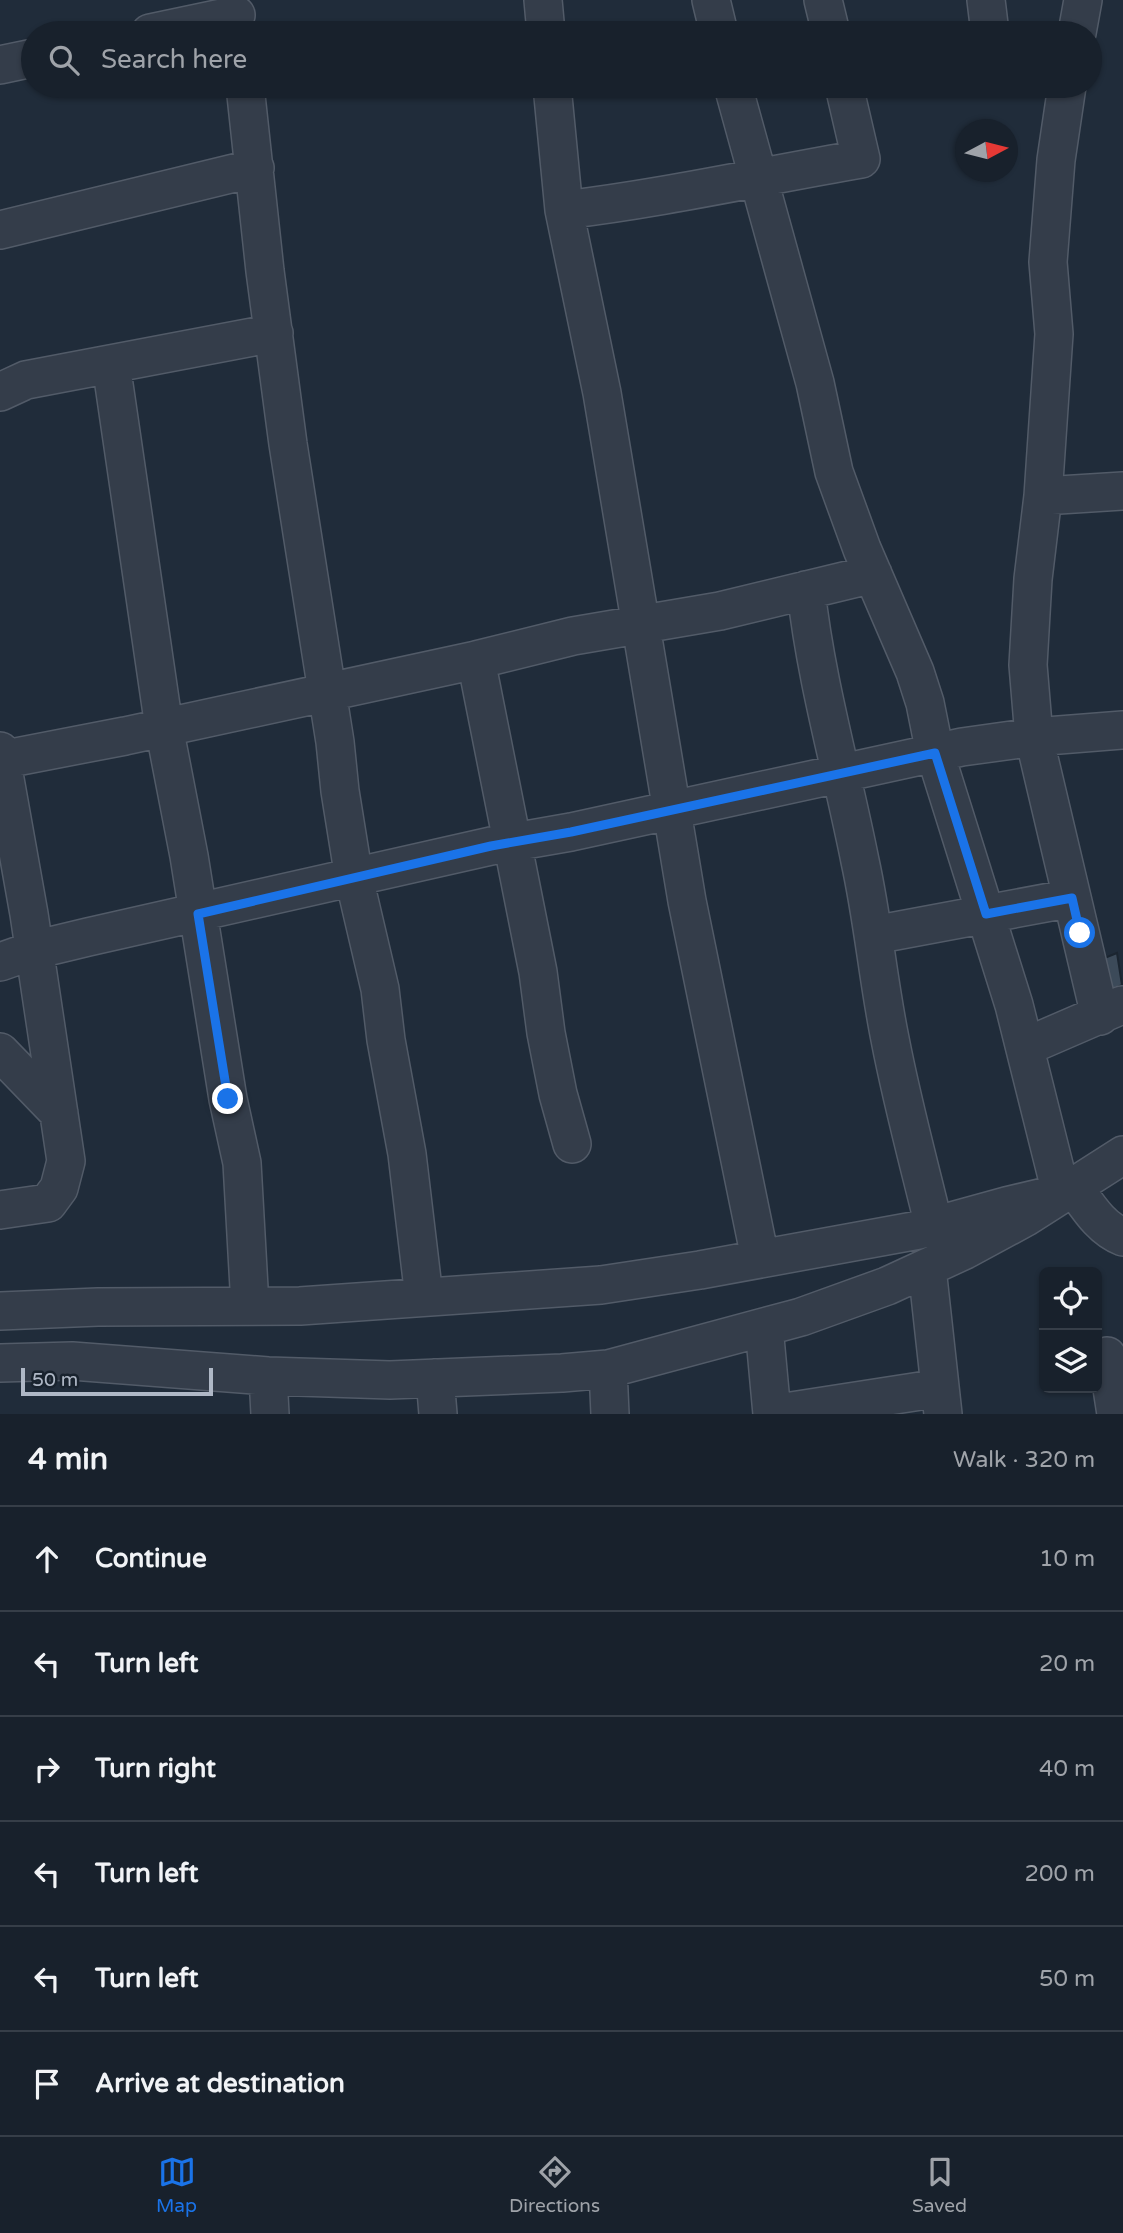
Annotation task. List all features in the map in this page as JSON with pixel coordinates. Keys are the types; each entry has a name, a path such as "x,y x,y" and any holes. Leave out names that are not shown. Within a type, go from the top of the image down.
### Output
{"street":[{"path":"542,0 545,21"},
{"path":"711,0 716,21"},
{"path":"823,0 828,21"},
{"path":"986,0 989,21"},
{"path":"1079,21 1083,0"},
{"path":"211,21 236,16"},
{"path":"0,65 21,61"},
{"path":"246,98 274,333 307,568 354,878 380,989 386,1041 399,1105 424,1297"},
{"path":"553,98 564,210 603,393 687,901 760,1258"},
{"path":"736,98 815,383 834,472 925,703 935,753 1025,1047 1044,1130 1067,1190 1115,1234 1123,1237"},
{"path":"564,210 680,194 861,159 847,98"},
{"path":"1025,1047 1112,1010 1072,898 1034,737 1028,665 1054,334 1048,262 1056,160 1065,98"},
{"path":"0,230 255,168"},
{"path":"0,392 26,380 274,333"},
{"path":"111,364 164,727 228,1099 242,1163 250,1306"},
{"path":"1043,496 1123,491"},
{"path":"0,1210 48,1203 59,1188 66,1161 59,1113 17,956 1,757 164,727 476,660 573,636 720,611 873,574"},
{"path":"806,590 811,639 822,696 842,772 874,935 889,1039 934,1226"},
{"path":"476,660 538,972 558,1094 572,1144"},
{"path":"17,956 491,846 818,780 842,772 1034,737 1123,730"},
{"path":"874,935 1072,898"},
{"path":"0,1052 59,1113"},
{"path":"0,1363 72,1361 268,1376 390,1380 608,1369 801,1317 887,1286 1027,1217 1123,1155"},
{"path":"0,1311 98,1307 300,1306 601,1285 700,1270 934,1226 1067,1190"},
{"path":"764,1327 772,1414 942,1401 927,1268"},
{"path":"1107,1356 1116,1414"},
{"path":"608,1369 610,1414"},
{"path":"268,1376 270,1414"},
{"path":"435,1378 438,1414"}],"building":[{"path":"1117,953 1122,985 1104,993 1097,961"}],"route":[{"path":"228,1099 198,914 491,846 571,832 935,753 986,914 1072,898 1080,933"}]}
